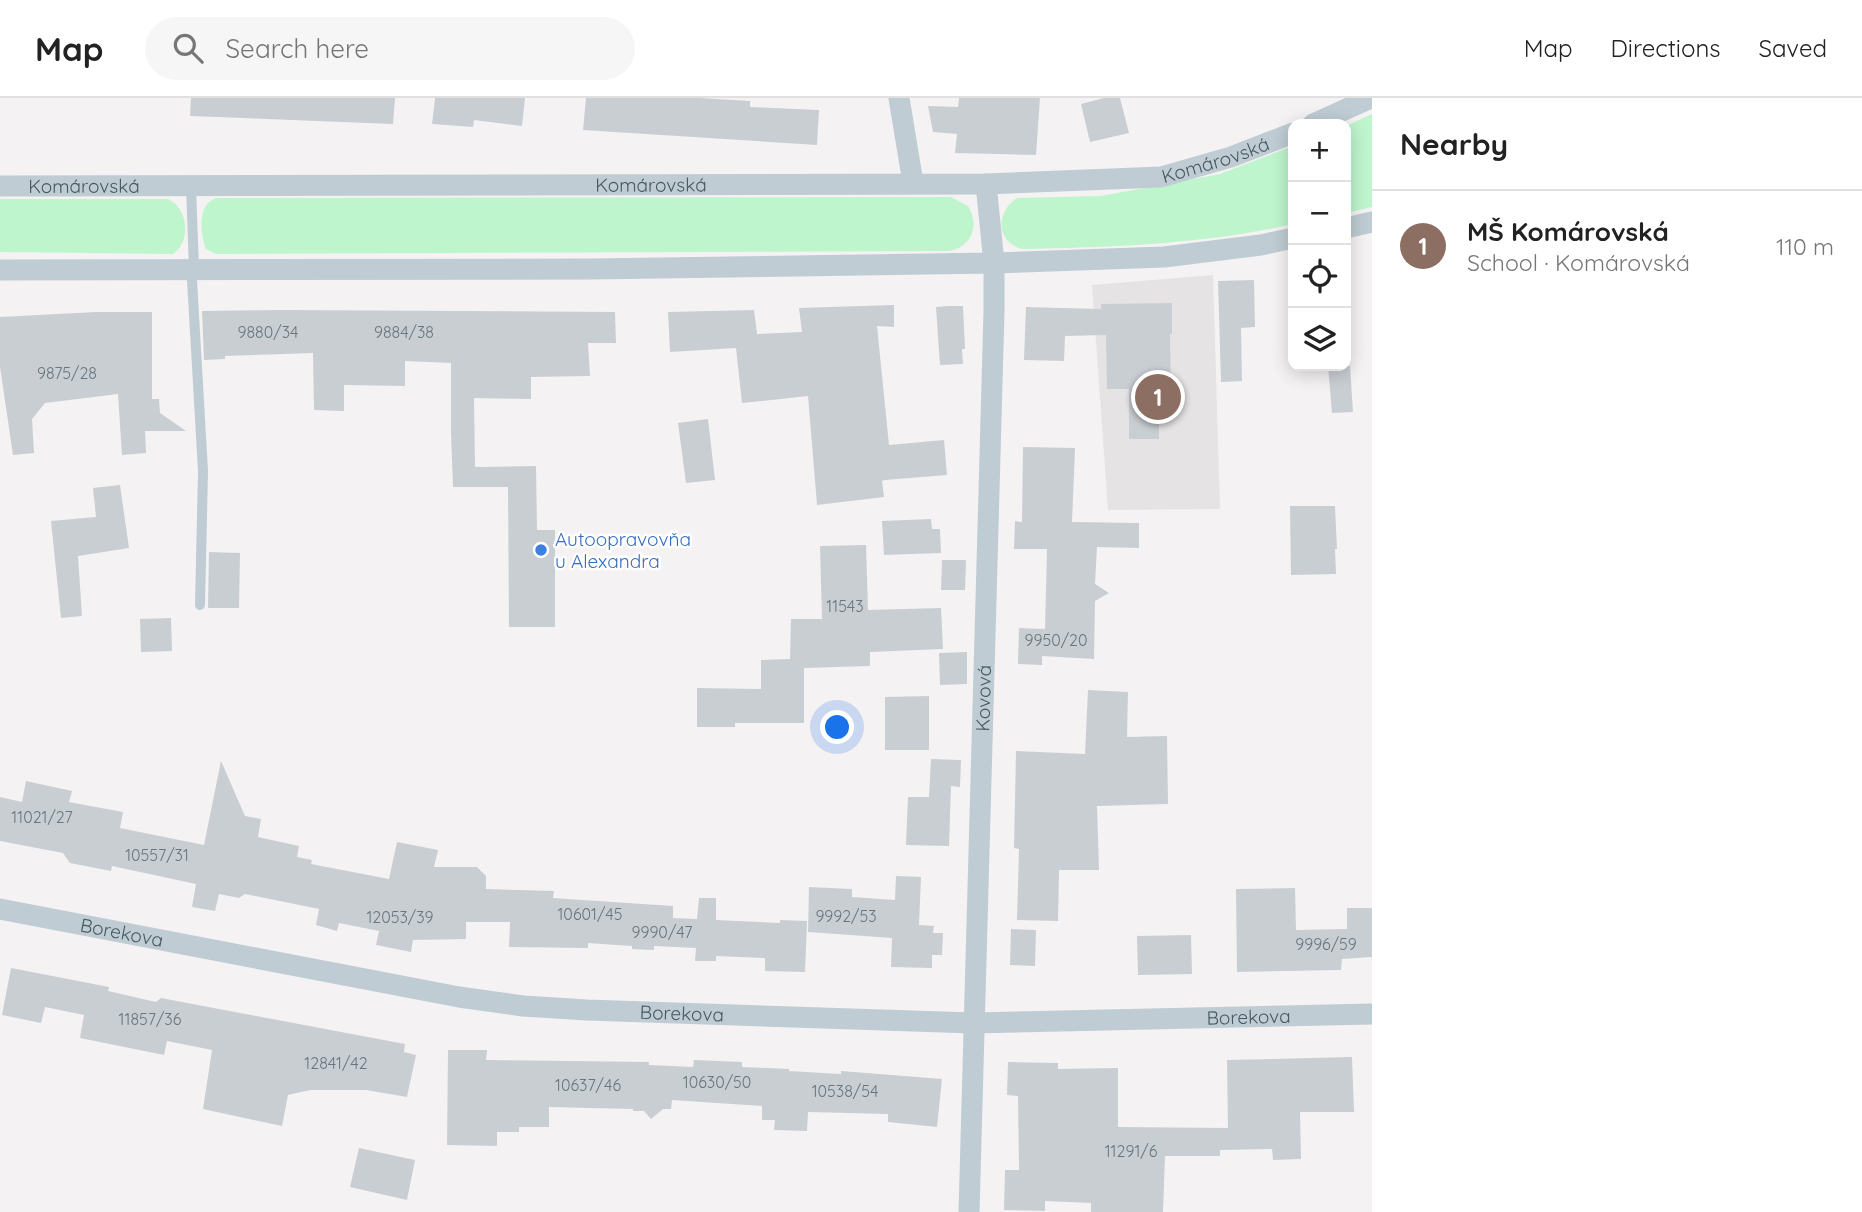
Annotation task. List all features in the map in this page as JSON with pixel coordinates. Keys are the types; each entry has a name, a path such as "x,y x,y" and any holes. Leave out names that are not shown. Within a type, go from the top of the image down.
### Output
{"street":[{"path":"899,98 913,183"},
{"path":"1324,119 1371,98"},
{"name":"Komárovská","path":"0,186 986,184 1161,177 1231,156 1288,135"},
{"name":"Kovová","path":"969,1212 993,263 986,184"},
{"path":"1351,227 1372,222"},
{"path":"0,270 591,269 993,263 1164,257 1288,239"},
{"name":"Borekova","path":"0,909 446,995 523,1006 973,1023 1372,1014"}],"lane":[{"path":"191,186 194,268 192,280 203,471 200,605"}],"shaded area":[{"path":"1213,275 1220,509 1108,510 1092,285"}],"green space":[{"path":"1372,114 1372,207 1351,212 1351,182 1351,124"},
{"path":"1288,148 1288,225 1192,240 1022,249 1007,240 1001,226 1005,211 1017,198 1101,196 1220,174"},
{"path":"951,197 968,206 972,213 973,228 972,234 963,245 949,251 216,254 206,249 202,235 203,213 210,201 216,198"},
{"path":"0,199 168,199 180,210 185,233 179,248 173,254 0,252"}],"building":[{"path":"191,98 395,98 393,124 190,116"},
{"path":"435,98 525,98 522,126 474,120 473,127 432,124"},
{"path":"586,98 700,98 750,101 750,107 819,110 817,145 583,130"},
{"path":"959,98 1040,98 1036,155 955,153 957,134 933,132 928,106 958,107"},
{"path":"1104,98 1120,98 1129,133 1090,142 1081,104"},
{"path":"1254,280 1255,327 1241,328 1242,381 1221,382 1218,281"},
{"path":"1172,303 1171,410 1159,410 1159,439 1129,439 1129,389 1107,389 1106,335 1065,336 1064,361 1024,360 1026,307 1101,309 1101,304"},
{"path":"894,305 894,327 877,326 889,445 944,440 947,475 882,481 884,497 817,505 808,396 742,403 736,348 670,352 668,312 754,310 757,334 802,332 799,308"},
{"path":"963,306 963,364 940,365 936,307"},
{"path":"202,311 615,312 616,343 588,343 590,376 531,377 531,399 474,398 475,467 536,466 537,530 555,530 555,627 509,627 508,487 453,487 451,363 405,361 405,386 344,385 344,411 314,410 313,353 225,356 225,359 204,360"},
{"path":"152,312 152,399 159,399 160,413 186,431 145,431 146,453 122,455 118,394 45,403 32,419 34,453 13,455 0,367 0,317"},
{"path":"1328,371 1350,371 1353,412 1332,413"},
{"path":"708,419 715,480 686,483 678,423"},
{"path":"1023,447 1075,448 1072,522 1139,523 1139,548 1097,547 1095,584 1109,593 1095,601 1094,659 1042,656 1042,665 1018,664 1019,628 1045,629 1047,549 1014,549 1015,521 1022,522"},
{"path":"120,485 129,548 78,556 82,616 61,618 51,521 96,517 93,488"},
{"path":"1290,506 1335,506 1336,574 1291,575"},
{"path":"931,519 932,529 940,529 941,553 884,555 882,521"},
{"path":"866,545 868,610 941,608 943,649 870,652 870,666 804,668 804,723 735,723 735,727 697,727 697,688 761,689 761,660 790,659 791,619 822,619 820,546"},
{"path":"209,552 240,553 239,608 208,608"},
{"path":"942,560 966,560 965,590 941,590"},
{"path":"171,618 172,651 141,652 140,619"},
{"path":"967,652 967,684 940,685 939,653"},
{"path":"1088,690 1128,692 1127,737 1167,736 1168,804 1097,806 1099,870 1059,870 1058,921 1017,920 1019,849 1014,848 1016,751 1085,754"},
{"path":"929,696 929,750 885,750 885,697"},
{"path":"931,759 961,760 960,787 951,786 949,846 906,845 908,797 929,797"},
{"path":"221,761 245,816 261,819 258,837 299,846 297,857 312,860 311,864 389,879 397,842 438,850 434,867 477,867 486,876 486,889 554,891 553,898 673,906 673,918 697,919 699,898 716,898 716,920 780,923 780,920 807,921 805,972 765,971 765,958 716,956 716,961 695,961 696,948 654,946 654,950 632,949 632,946 588,943 588,948 509,947 510,922 466,922 466,939 413,940 411,952 376,945 379,931 339,923 337,931 316,925 319,909 245,894 239,898 219,894 215,911 192,907 196,884 112,866 111,871 70,863 63,853 0,841 0,797 22,802 26,781 72,791 69,802 123,812 120,828 204,845"},
{"path":"896,876 921,877 919,925 934,926 933,933 943,933 942,955 932,955 932,968 891,967 892,938 808,932 809,887 852,889 852,897 895,900"},
{"path":"1295,888 1296,930 1347,929 1347,908 1372,908 1372,957 1342,959 1341,970 1237,972 1236,889"},
{"path":"1011,929 1036,930 1035,966 1010,965"},
{"path":"1191,935 1192,974 1138,975 1137,936"},
{"path":"11,968 109,987 108,991 156,1002 161,998 405,1044 404,1052 416,1055 407,1097 366,1090 310,1090 288,1095 282,1126 203,1109 212,1050 167,1041 164,1055 80,1038 84,1015 45,1007 41,1023 2,1015"},
{"path":"448,1050 487,1050 486,1060 649,1062 649,1065 693,1067 694,1060 742,1062 742,1067 789,1071 841,1074 841,1071 942,1079 937,1127 888,1122 888,1114 808,1112 807,1131 774,1130 775,1120 762,1120 762,1106 672,1100 671,1109 663,1109 651,1119 644,1111 633,1109 549,1107 549,1127 519,1127 519,1132 497,1132 497,1146 447,1145"},
{"path":"1352,1057 1354,1112 1300,1112 1301,1159 1273,1160 1272,1149 1220,1150 1220,1156 1165,1156 1163,1212 1091,1212 1091,1203 1045,1201 1045,1211 1004,1210 1005,1170 1019,1170 1018,1096 1007,1095 1008,1062 1058,1063 1058,1069 1118,1068 1118,1127 1228,1128 1227,1060"},
{"path":"359,1148 415,1160 407,1200 350,1187"}],"place":[{"name":"MŠ Komárovská","path":"1158,397"},
{"name":"Autoopravovňa u Alexandra","path":"541,550"}]}
